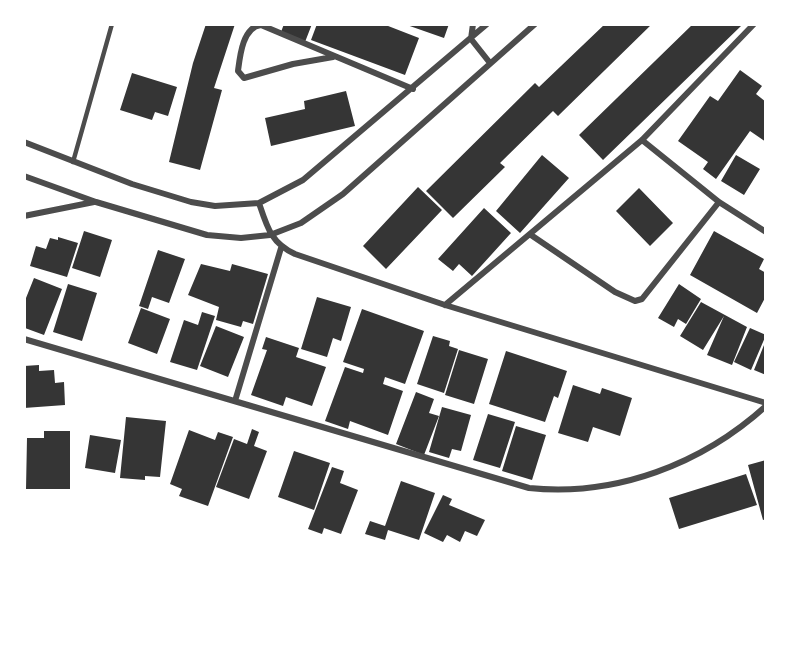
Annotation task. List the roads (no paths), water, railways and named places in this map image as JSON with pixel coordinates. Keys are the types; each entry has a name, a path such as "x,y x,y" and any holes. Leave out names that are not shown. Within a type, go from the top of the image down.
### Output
{"street":[{"path":"473,24 471,39 490,63"},
{"path":"24,142 73,162 191,202 215,206 259,203 303,180 487,24"},
{"path":"24,176 96,202 223,238 270,235 301,223 343,194 535,24"},
{"path":"445,305 642,140 754,24"},
{"path":"333,57 293,64 252,77 244,78 238,71 248,31 254,26 272,28 333,57 413,89"},
{"path":"642,140 718,202 766,232"},
{"path":"24,216 96,202"},
{"path":"531,235 615,292 635,301 642,299 718,202"},
{"path":"24,339 529,488 562,492 605,488 648,476 695,455 737,432 766,405 445,305 281,248 270,235 259,203"},
{"path":"235,401 281,248"}],"lane":[{"path":"73,162 112,24"}]}
